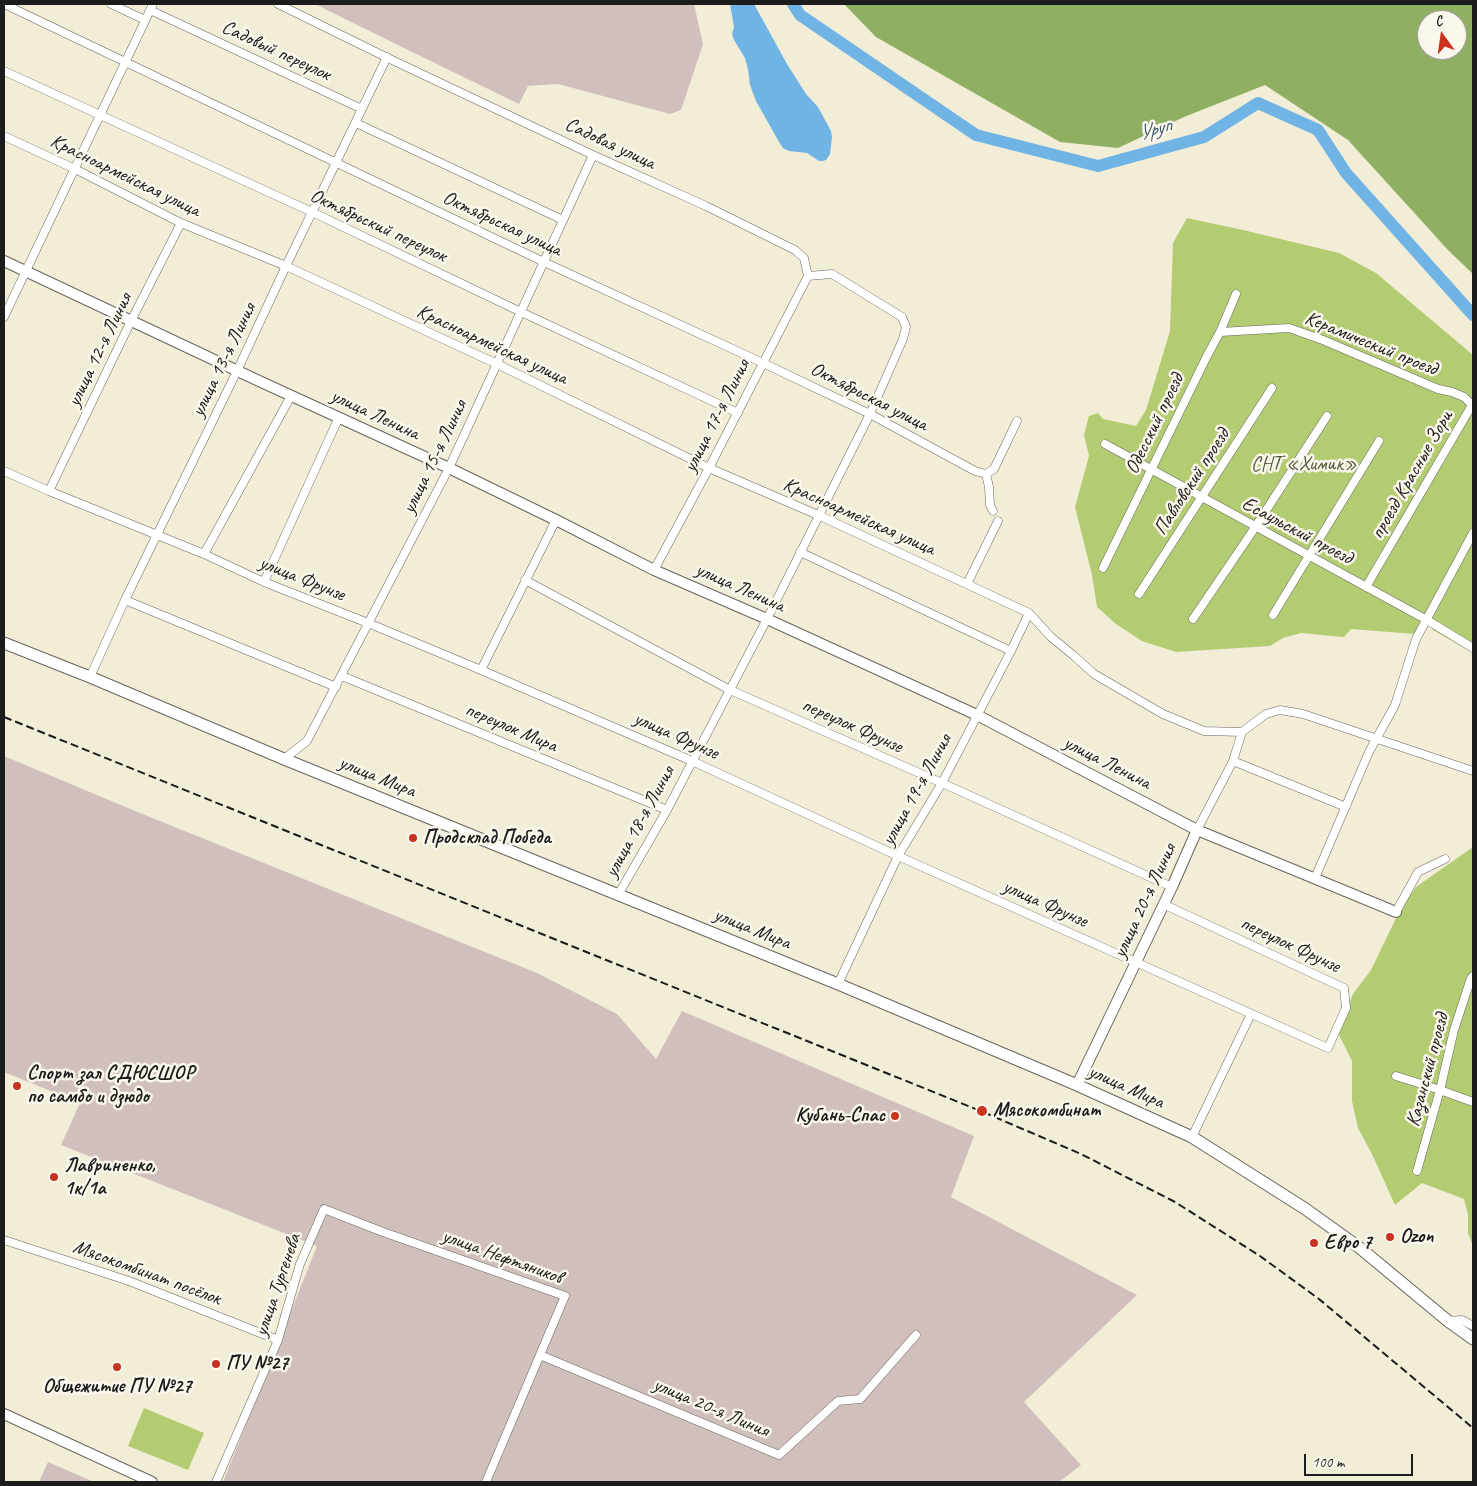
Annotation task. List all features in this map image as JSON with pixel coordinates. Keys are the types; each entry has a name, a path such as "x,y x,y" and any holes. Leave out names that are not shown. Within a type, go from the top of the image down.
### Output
{"main road":[{"name":"улица Ленина","path":"4,261 449,468 654,570 767,619 977,715 1197,830 1396,912"},
{"name":"улица Мира","path":"4,642 284,759 838,984 1077,1085 1192,1137 1304,1208 1360,1248 1448,1321 1473,1339"},
{"name":"улица 20-я Линия","path":"1077,1085 1172,887 1197,830"},
{"path":"4,1414 152,1482"}],"street":[{"name":"Октябрьская улица","path":"4,4 544,262 763,362 870,414 975,472 986,474"},
{"path":"111,4 145,20"},
{"name":"Садовая улица","path":"278,4 795,250 804,258 808,276"},
{"path":"4,317 152,7"},
{"name":"Садовый переулок","path":"152,7 362,109"},
{"name":"улица 13-я Линия","path":"90,677 156,535 237,371 387,57"},
{"name":"Октябрьский переулок","path":"4,71 312,212 738,413"},
{"path":"356,122 563,220"},
{"name":"Красноармейская улица","path":"4,136 75,168 181,223 286,266 497,364 710,468 818,515 1029,613 1051,637 1074,654 1094,674 1164,714 1204,731 1242,732"},
{"name":"улица 15-я Линия","path":"284,759 307,741 449,468 593,155"},
{"name":"улица 12-я Линия","path":"49,491 181,223"},
{"name":"улица 18-я Линия","path":"618,895 667,810 767,619 870,414 903,339 906,327 902,317 832,274 808,276"},
{"name":"улица 17-я Линия","path":"654,570 710,468 808,276"},
{"name":"Одесский проезд","path":"1103,568 1220,332 1236,294"},
{"name":"Керамический проезд","path":"1220,332 1289,328 1323,340 1438,389 1464,397 1473,406"},
{"name":"Павловский проезд","path":"1139,594 1272,388"},
{"path":"204,554 291,396"},
{"name":"проезд Красные Зори","path":"1366,587 1473,406"},
{"path":"1193,618 1256,526 1326,416"},
{"path":"264,582 339,417"},
{"path":"993,511 990,505 986,474 994,469 1017,422"},
{"path":"1273,615 1379,441"},
{"name":"Есаульский проезд","path":"1105,444 1428,620 1473,648"},
{"name":"улица Фрунзе","path":"4,471 204,554 264,582 481,670 692,761 898,856 1328,1048"},
{"path":"481,670 556,520"},
{"path":"967,584 998,521"},
{"path":"1315,878 1369,752 1395,705 1416,640 1473,533"},
{"path":"800,552 1011,651"},
{"name":"переулок Фрунзе","path":"525,580 730,690 1172,887"},
{"path":"125,600 336,687"},
{"name":"улица 19-я Линия","path":"838,984 898,856 942,783 1029,613"},
{"name":"переулок Мира","path":"342,676 667,810"},
{"path":"1242,732 1266,714 1280,710 1316,718 1473,771"},
{"name":"улица 20-я Линия","path":"1197,830 1233,760 1242,732"},
{"path":"1233,760 1346,807"},
{"name":"улица Ленина","path":"1396,912 1418,872 1445,859"},
{"name":"переулок Фрунзе","path":"1163,904 1344,988 1346,1008 1328,1048"},
{"name":"Казанский проезд","path":"1417,1171 1440,1090 1454,1030 1472,977"},
{"path":"1192,1137 1251,1014"},
{"path":"1396,1076 1473,1102"},
{"name":"улица Тургенева","path":"216,1482 278,1340 300,1264 324,1209"},
{"name":"улица Нефтяников","path":"324,1209 382,1232 566,1296 486,1482"},
{"name":"Мясокомбинат посёлок","path":"4,1240 129,1281 278,1340"},
{"name":"улица Мира","path":"1448,1321 1462,1320 1473,1326"},
{"name":"улица 20-я Линия","path":"540,1355 779,1455 838,1401 860,1399 916,1335"}],"shaded area":[{"path":"315,4 694,4 703,44 681,110 670,114 558,84 528,86 519,104"},
{"path":"4,756 135,811 537,973 617,1014 656,1059 682,1011 974,1136 951,1197 1137,1295 1024,1402 1081,1465 1059,1482 223,1482 317,1246 61,1145 80,1103 4,1072"},
{"path":"48,1462 94,1482 39,1482"}],"green space":[{"path":"844,4 1473,4 1473,274 1448,250 1348,140 1265,85 1184,117 1118,148 1060,142 876,37"},
{"name":"СНТ «Химик»","path":"1187,218 1339,253 1376,273 1473,355 1473,653 1433,630 1427,621 1415,634 1351,629 1344,637 1301,633 1283,638 1270,646 1176,652 1142,641 1116,624 1097,607 1092,575 1075,507 1089,456 1084,435 1089,416 1098,413 1103,419 1136,426 1146,410 1170,331 1173,243"},
{"path":"1473,847 1473,1246 1468,1233 1468,1215 1464,1199 1422,1183 1395,1205 1358,1128 1352,1101 1352,1061 1338,1033 1353,994 1371,970 1399,912 1416,887"},
{"path":"144,1408 204,1433 188,1470 128,1446"}],"water":[{"path":"730,4 754,4 787,64 806,94 818,107 831,131 832,137 830,154 826,160 819,161 807,153 789,151 783,148 779,142 756,101 750,85 745,58 734,40"}],"waterway":[{"name":"Уруп","path":"793,4 800,15 976,135 1098,166 1204,137 1258,103 1318,130 1346,173 1473,315"}],"railway":[{"path":"4,717 983,1112 1081,1154 1175,1202 1260,1256 1319,1299 1473,1428"}],"place":[{"name":"Продсклад Победа","path":"413,838"},
{"name":"Спорт зал СДЮСШОР по самбо и дзюдо","path":"17,1086"},
{"name":"Мясокомбинат","path":"982,1111"},
{"name":"Кубань-Спас","path":"895,1116"},
{"name":"Лавриненко, 1к/1а","path":"54,1177"},
{"name":"Ozon","path":"1390,1237"},
{"name":"Евро 7","path":"1314,1243"},
{"name":"ПУ №27","path":"216,1364"},
{"name":"Общежитие ПУ №27","path":"117,1367"}]}
